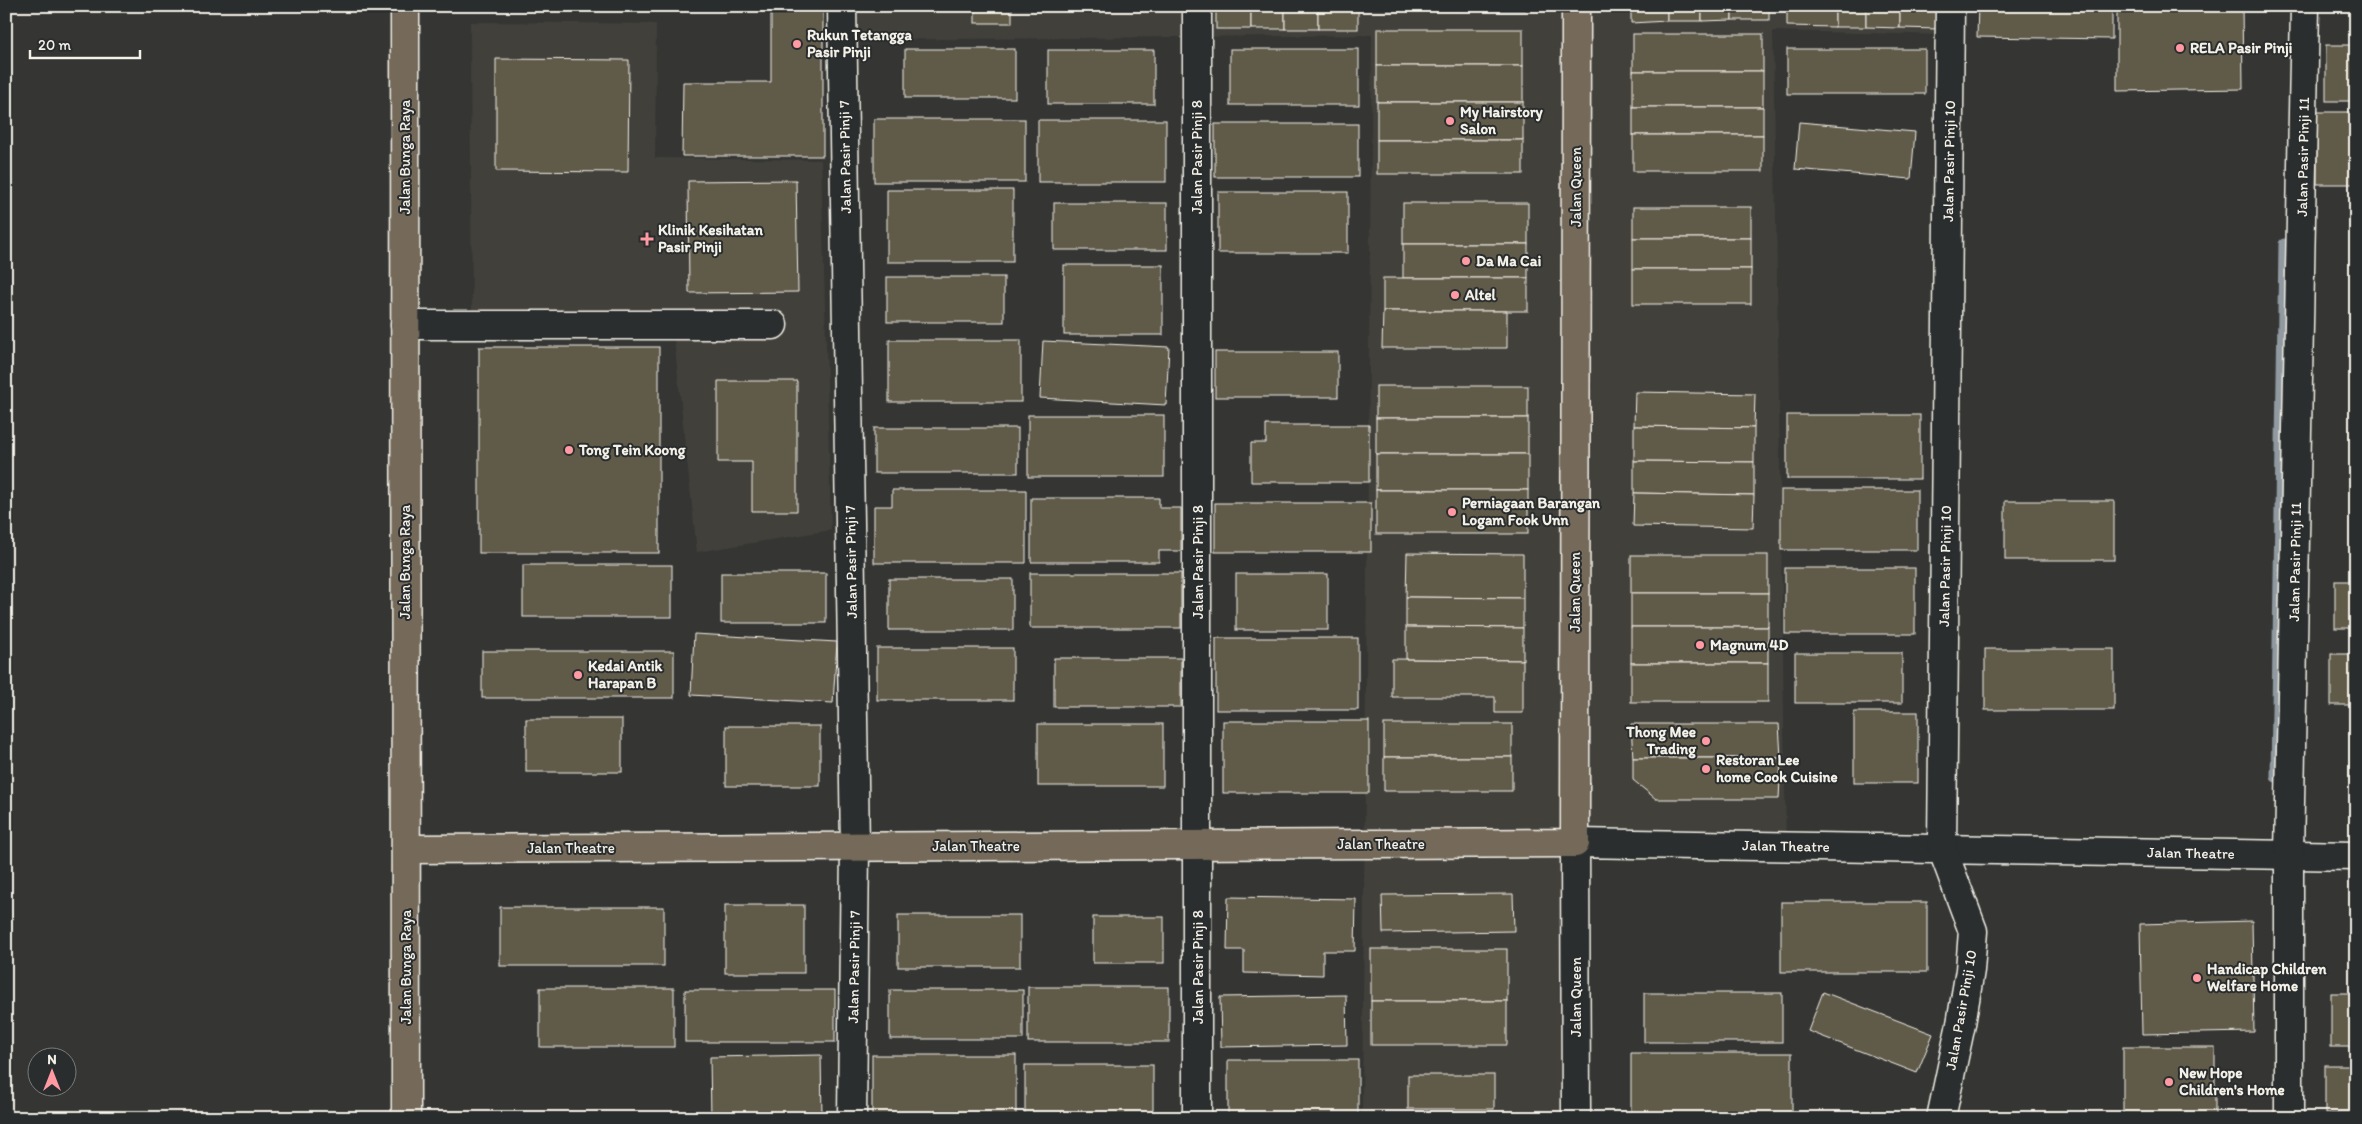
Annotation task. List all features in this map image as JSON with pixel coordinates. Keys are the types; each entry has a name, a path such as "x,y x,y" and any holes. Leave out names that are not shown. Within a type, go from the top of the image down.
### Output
{"main road":[{"name":"Jalan Bunga Raya","path":"405,6 406,1118"},
{"name":"Jalan Queen","path":"1575,843 1576,6"},
{"name":"Jalan Theatre","path":"406,849 1575,843"}],"street":[{"name":"Jalan Pasir Pinji 7","path":"842,6 855,847 852,1118"},
{"name":"Jalan Pasir Pinji 8","path":"1197,6 1199,845 1197,1118"},
{"name":"Jalan Pasir Pinji 10","path":"1941,1118 1961,1024 1970,970 1973,931 1942,848 1950,6"},
{"name":"Jalan Pasir Pinji 11","path":"2289,1118 2289,855 2305,6"},
{"path":"405,325 772,325"},
{"name":"Jalan Theatre","path":"1575,843 2356,856"},
{"name":"Jalan Queen","path":"1575,843 1576,1118"}],"shaded area":[{"path":"839,6 1952,6 1952,35 1773,31 1786,849 1572,840 1572,1118 1362,1118 1372,35 839,40"},
{"name":"Klinik Kesihatan Pasir Pinji","path":"470,22 656,24 655,158 821,160 831,530 697,552 672,320 472,318"}],"building":[{"name":"Rukun Tetangga Pasir Pinji","path":"771,6 823,6 823,156 682,156 683,82 771,82"},
{"path":"910,6 910,7 872,7"},
{"path":"946,6 946,7 910,7"},
{"path":"975,6 1012,6 1012,23 975,23"},
{"path":"1048,6 1081,6 1081,8 1048,8"},
{"path":"1081,6 1115,6 1115,8 1081,8"},
{"path":"1115,6 1146,6 1146,8 1115,8"},
{"path":"1146,6 1186,6 1186,8 1146,8"},
{"path":"1216,6 1251,6 1251,29 1216,29"},
{"path":"1251,6 1285,6 1285,29 1251,29"},
{"path":"1285,6 1318,6 1318,29 1285,29"},
{"path":"1318,6 1358,6 1358,29 1318,29"},
{"path":"1387,6 1423,6 1423,10 1387,10"},
{"path":"1423,6 1458,6 1458,10 1423,10"},
{"path":"1458,6 1492,6 1492,10 1458,10"},
{"path":"1492,6 1525,6 1525,10 1492,10"},
{"path":"1631,6 1667,6 1667,21 1631,23"},
{"path":"1667,6 1702,6 1702,21 1667,21"},
{"path":"1702,6 1732,6 1732,20 1702,21"},
{"path":"1732,6 1769,6 1769,20 1732,20"},
{"path":"1787,6 1835,6 1835,27 1787,26"},
{"path":"1835,6 1866,6 1866,27 1835,27"},
{"path":"1866,6 1900,6 1900,28 1866,27"},
{"path":"1900,6 1940,6 1939,29 1900,28"},
{"path":"1978,6 2112,6 2112,39 1977,37"},
{"name":"RELA Pasir Pinji","path":"2117,6 2242,6 2243,89 2117,91"},
{"path":"1377,29 1523,29 1523,66 1377,66"},
{"path":"1633,34 1763,34 1763,71 1633,71"},
{"path":"2326,45 2356,45 2356,101 2326,101"},
{"path":"905,49 1015,49 1015,98 905,98"},
{"path":"1230,49 1359,49 1359,105 1230,105"},
{"path":"1787,49 1925,49 1925,94 1787,94"},
{"path":"1048,50 1154,50 1154,104 1048,104"},
{"path":"496,59 629,60 628,172 496,171"},
{"path":"1377,66 1523,66 1523,102 1377,102"},
{"path":"1633,71 1763,71 1763,107 1633,107"},
{"name":"My Hairstory Salon","path":"1377,102 1523,102 1523,140 1377,140"},
{"path":"1633,107 1763,107 1763,135 1633,135"},
{"path":"2317,112 2356,112 2356,184 2317,184"},
{"path":"874,119 1025,119 1025,182 874,182"},
{"path":"1038,120 1166,120 1166,182 1038,182"},
{"path":"1799,122 1915,132 1911,179 1795,169"},
{"path":"1215,124 1358,124 1358,177 1215,177"},
{"path":"1633,135 1763,135 1763,171 1633,171"},
{"path":"1377,140 1523,140 1523,174 1377,174"},
{"path":"796,180 798,292 689,293 688,181"},
{"path":"887,190 1013,190 1013,262 887,262"},
{"path":"1218,192 1348,192 1348,253 1218,253"},
{"path":"1054,203 1167,203 1167,250 1054,250"},
{"path":"1403,203 1528,203 1528,244 1403,244"},
{"path":"1633,207 1751,207 1751,238 1633,238"},
{"path":"1633,238 1751,238 1751,269 1633,269"},
{"name":"Da Ma Cai","path":"1403,244 1528,244 1528,278 1403,278"},
{"path":"1064,265 1163,265 1163,335 1064,335"},
{"path":"1633,269 1751,269 1751,304 1633,304"},
{"path":"887,277 1004,277 1004,322 887,322"},
{"name":"Altel","path":"1383,278 1528,278 1528,311 1383,311"},
{"path":"1383,311 1507,311 1507,348 1382,348"},
{"path":"889,340 1021,340 1021,402 889,402"},
{"path":"1043,341 1169,347 1166,405 1040,398"},
{"name":"Tong Tein Koong","path":"479,347 659,347 659,553 479,553"},
{"path":"1215,352 1338,352 1338,397 1215,397"},
{"path":"718,381 797,381 797,511 752,511 752,462 718,462"},
{"path":"1376,386 1528,386 1528,418 1376,418"},
{"path":"1635,392 1755,394 1754,428 1634,426"},
{"path":"1028,415 1164,415 1164,477 1028,477"},
{"path":"1787,415 1920,415 1920,479 1787,479"},
{"path":"1376,418 1528,418 1528,454 1376,454"},
{"path":"1266,425 1369,425 1369,482 1251,482 1251,443 1266,443"},
{"path":"1634,426 1754,428 1754,462 1634,461"},
{"path":"874,428 1018,428 1018,473 874,473"},
{"path":"1376,454 1528,454 1528,490 1376,490"},
{"path":"1634,461 1754,462 1754,495 1634,493"},
{"path":"892,490 1026,490 1026,563 874,563 874,506 892,506"},
{"name":"Perniagaan Barangan Logam Fook Unn","path":"1376,490 1528,490 1528,534 1376,534"},
{"path":"1781,490 1917,490 1917,550 1781,550"},
{"path":"1634,493 1754,495 1753,528 1633,526"},
{"path":"1031,498 1159,498 1159,508 1181,508 1181,551 1159,551 1159,562 1031,562"},
{"path":"2005,501 2114,501 2114,560 2005,560"},
{"path":"1215,503 1371,503 1371,552 1215,552"},
{"path":"1407,553 1523,554 1523,598 1406,597"},
{"path":"1631,555 1768,555 1768,593 1631,593"},
{"path":"523,565 672,565 672,617 523,617"},
{"path":"1785,568 1915,568 1915,634 1785,634"},
{"path":"721,573 826,573 826,623 721,623"},
{"path":"1030,573 1181,573 1181,628 1030,628"},
{"path":"1236,574 1328,574 1328,630 1236,630"},
{"path":"889,579 1013,579 1013,630 889,630"},
{"path":"2335,581 2356,581 2356,628 2335,628"},
{"path":"1631,593 1768,593 1768,627 1631,627"},
{"path":"1406,597 1523,598 1523,628 1406,627"},
{"path":"1406,627 1523,628 1523,660 1406,659"},
{"name":"Magnum 4D","path":"1631,627 1768,627 1768,663 1631,663"},
{"path":"694,634 837,642 833,703 691,695"},
{"path":"1216,638 1358,638 1358,710 1216,710"},
{"path":"877,648 1013,648 1013,700 877,700"},
{"path":"1985,649 2114,649 2114,710 1985,710"},
{"name":"Kedai Antik Harapan B","path":"482,651 674,651 674,698 482,698"},
{"path":"1795,653 1902,653 1902,703 1795,703"},
{"path":"2331,654 2356,654 2356,705 2331,705"},
{"path":"1054,658 1181,658 1181,707 1054,707"},
{"path":"1392,659 1523,660 1523,713 1495,713 1495,697 1392,697"},
{"path":"1631,663 1768,663 1768,702 1631,702"},
{"path":"1854,712 1918,712 1918,783 1854,783"},
{"path":"526,719 622,719 622,772 526,772"},
{"path":"1223,721 1369,721 1369,793 1223,793"},
{"path":"1038,724 1163,724 1163,786 1038,786"},
{"path":"1384,724 1512,724 1512,757 1384,757"},
{"name":"Thong Mee Trading","path":"1631,724 1779,724 1781,758 1633,758"},
{"path":"2350,724 2356,724 2356,782 2350,782"},
{"path":"726,726 820,726 820,786 726,786"},
{"path":"1384,757 1512,757 1512,791 1384,791"},
{"name":"Restoran Lee home Cook Cuisine","path":"1633,758 1781,758 1779,799 1656,799 1633,780"},
{"path":"1513,894 1514,931 1383,933 1382,895"},
{"path":"1228,897 1356,899 1355,951 1323,951 1323,975 1244,973 1244,950 1227,950"},
{"path":"1781,902 1927,902 1927,972 1781,972"},
{"path":"725,905 804,905 804,973 725,973"},
{"path":"500,907 664,907 664,966 500,966"},
{"path":"898,915 1020,915 1020,967 898,967"},
{"path":"1093,917 1164,917 1164,963 1093,963"},
{"name":"Handicap Children Welfare Home","path":"2252,921 2254,1032 2142,1034 2140,924"},
{"path":"1371,949 1507,949 1507,1001 1371,1001"},
{"path":"1028,987 1169,987 1169,1042 1028,1042"},
{"path":"540,988 674,988 674,1047 540,1047"},
{"path":"685,990 835,990 835,1042 685,1042"},
{"path":"890,990 1023,990 1023,1039 890,1039"},
{"path":"1823,992 1933,1034 1917,1073 1808,1031"},
{"path":"1644,993 1782,993 1782,1042 1644,1042"},
{"path":"2331,993 2356,993 2356,1047 2331,1047"},
{"path":"1346,995 1347,1045 1221,1047 1220,997"},
{"path":"1371,1001 1507,1001 1507,1045 1371,1045"},
{"name":"New Hope Children's Home","path":"2123,1047 2215,1047 2215,1118 2123,1118"},
{"path":"1631,1053 1792,1053 1792,1118 1631,1118"},
{"path":"821,1055 822,1118 711,1118 710,1057"},
{"path":"872,1055 1016,1055 1016,1118 872,1118"},
{"path":"1228,1060 1358,1060 1358,1118 1228,1118"},
{"path":"1025,1065 1153,1065 1153,1118 1025,1118"},
{"path":"2325,1065 2356,1065 2356,1114 2325,1114"},
{"path":"1408,1075 1494,1075 1494,1109 1408,1109"}],"waterway":[{"path":"2276,777 2284,244"}],"place":[{"name":"Rukun Tetangga Pasir Pinji","path":"797,44"},
{"name":"RELA Pasir Pinji","path":"2180,48"},
{"name":"My Hairstory Salon","path":"1450,121"},
{"name":"Klinik Kesihatan Pasir Pinji","path":"647,239"},
{"name":"Da Ma Cai","path":"1466,261"},
{"name":"Altel","path":"1455,295"},
{"name":"Tong Tein Koong","path":"569,450"},
{"name":"Perniagaan Barangan Logam Fook Unn","path":"1452,512"},
{"name":"Magnum 4D","path":"1700,645"},
{"name":"Kedai Antik Harapan B","path":"578,675"},
{"name":"Thong Mee Trading","path":"1706,741"},
{"name":"Restoran Lee home Cook Cuisine","path":"1706,769"},
{"name":"Handicap Children Welfare Home","path":"2197,978"},
{"name":"New Hope Children's Home","path":"2169,1082"}]}
